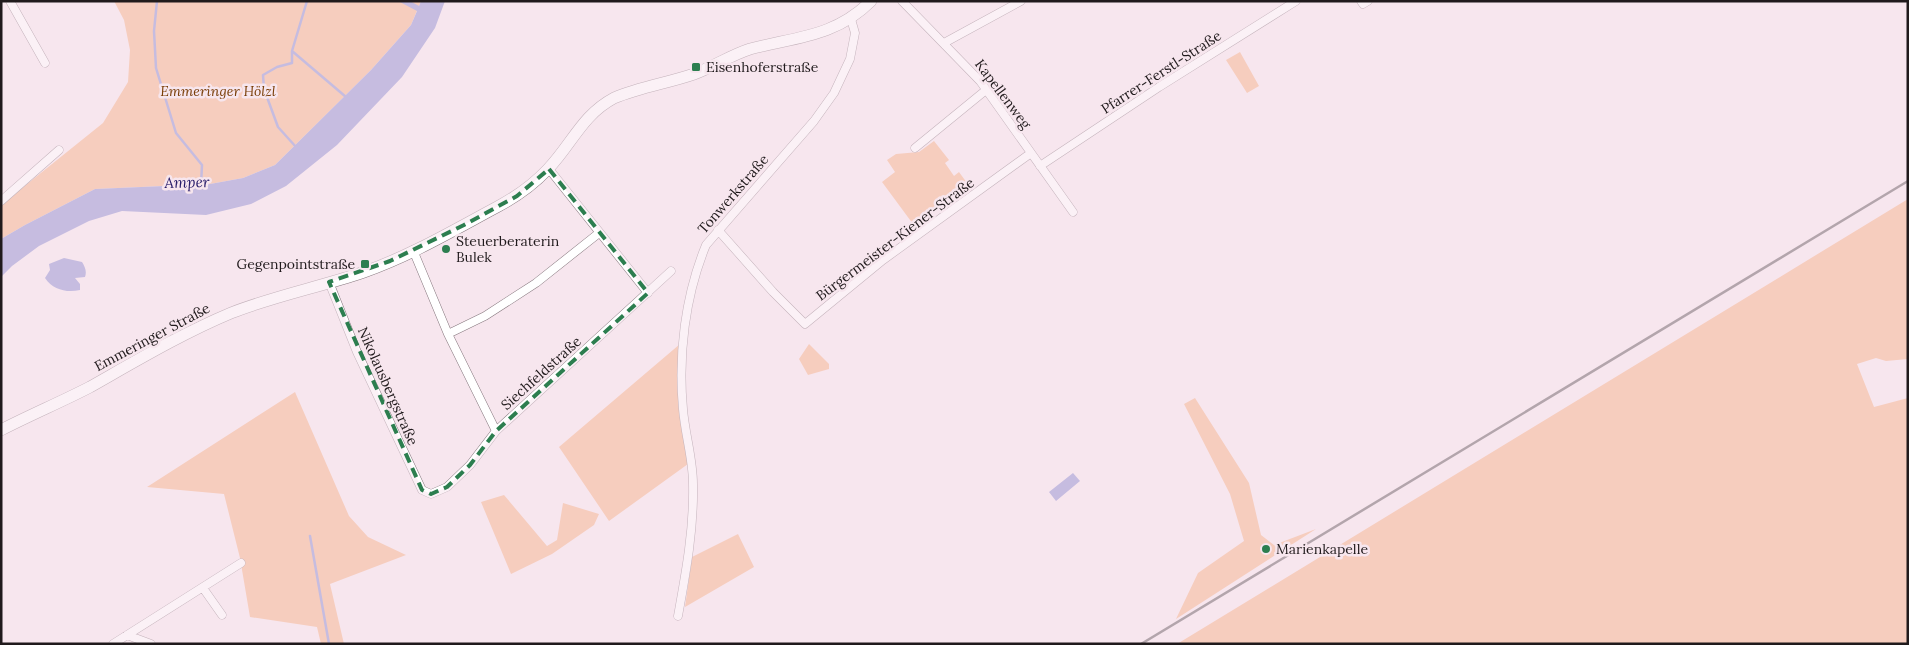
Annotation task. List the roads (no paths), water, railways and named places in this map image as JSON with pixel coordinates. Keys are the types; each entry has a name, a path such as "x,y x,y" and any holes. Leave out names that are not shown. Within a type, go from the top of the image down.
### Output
{"street":[{"path":"10,1 45,63"},
{"name":"Emmeringer Straße","path":"1,430 89,387 194,329 273,298 366,271 413,250 517,196 549,169 590,115 604,103 614,98 697,73 747,50 817,34 851,19 872,1"},
{"name":"Kapellenweg","path":"902,1 980,81 1073,212"},
{"path":"944,43 1021,1"},
{"name":"Pfarrer-Ferstl-Straße","path":"1040,166 1170,80 1296,1"},
{"path":"1361,1 1363,4 1368,1"},
{"name":"Tonwerkstraße","path":"678,616 691,534 693,482 683,411 681,376 691,293 699,262 706,245 814,121 834,93 850,59 854,42 855,32 851,19"},
{"path":"914,148 986,90"},
{"path":"1,190 4,198 59,150"},
{"name":"Bürgermeister-Kiener-Straße","path":"718,230 772,292 805,324 882,260 1031,153"},
{"path":"549,169 648,293"},
{"path":"448,334 484,316 536,283 599,233"},
{"path":"413,250 448,334 496,431"},
{"name":"Siechfeldstraße","path":"431,494 447,487 470,466 496,431 671,271"},
{"name":"Nikolausbergstraße","path":"329,282 357,352 422,490 431,494"},
{"path":"114,644 241,563"},
{"path":"203,588 222,614"},
{"path":"127,635 151,644"}],"water":[{"path":"398,1 410,1 419,6 421,1 445,1 435,28 402,77 337,145 286,186 251,204 206,215 122,211 89,221 39,246 12,266 1,277 1,239 95,189 210,184 243,178 275,165 371,70 411,25 417,11"},
{"path":"64,258 82,262 84,266 86,271 85,277 75,278 80,284 80,290 61,290 45,278 50,270 49,264"},
{"path":"1073,473 1080,481 1056,501 1049,492"}],"waterway":[{"path":"157,1 154,31 156,68 176,133 202,165 201,185"},
{"path":"296,147 278,127 264,89 263,75 277,67 292,63 292,51 307,1"},
{"name":"Amper","path":"292,51 346,97"},
{"path":"310,536 329,644"}],"railway":[{"path":"1141,644 1908,181"}],"place":[{"name":"Eisenhoferstraße","path":"696,67"},
{"name":"Steuerberaterin Bulek","path":"446,249"},
{"name":"Gegenpointstraße","path":"365,264"},
{"name":"Marienkapelle","path":"1266,549"}],"park label":[{"name":"Emmeringer Hölzl","path":"218,91"}]}
